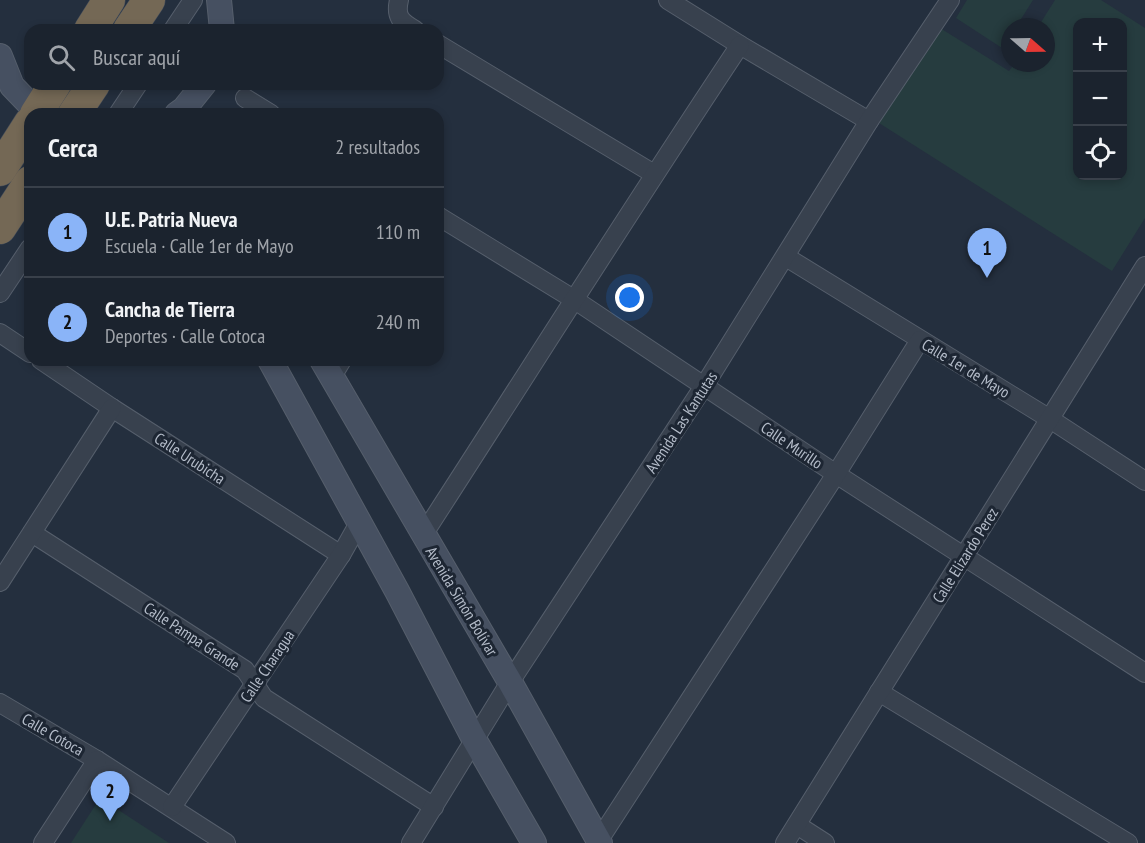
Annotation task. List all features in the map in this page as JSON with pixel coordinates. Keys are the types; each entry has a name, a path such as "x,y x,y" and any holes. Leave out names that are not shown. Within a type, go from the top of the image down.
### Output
{"highway":[{"path":"94,24 109,0"},
{"path":"133,24 149,0"},
{"path":"40,108 51,90"},
{"path":"78,108 90,90"},
{"path":"0,170 24,133"},
{"path":"0,228 24,191"}],"street":[{"path":"177,24 193,0"},
{"path":"219,0 221,24"},
{"path":"399,0 399,18 407,24"},
{"path":"668,0 869,121"},
{"name":"Avenida Las Kantutas","path":"411,843 510,682 705,386 869,121 950,0"},
{"path":"423,535 654,174 740,45"},
{"path":"444,48 654,174"},
{"path":"0,56 12,86 29,108"},
{"path":"122,108 134,90"},
{"path":"185,108 199,90"},
{"path":"244,98 261,108"},
{"name":"Calle Murillo","path":"444,220 575,300 836,474 1145,673"},
{"path":"0,293 24,257"},
{"name":"Calle 1er de Mayo","path":"786,257 1050,419 1145,481"},
{"name":"Calle Elizardo Perez","path":"785,843 1050,419 1138,293 1145,266"},
{"path":"0,333 24,349"},
{"path":"599,841 920,340"},
{"name":"Calle Urubicha","path":"50,366 341,555"},
{"path":"273,366 397,591 474,739 534,843"},
{"name":"Avenida Simón Bolívar","path":"332,366 423,535 510,682 599,841"},
{"path":"0,582 112,408"},
{"name":"Calle Charagua","path":"172,807 341,555 359,523"},
{"name":"Calle Pampa Grande","path":"32,533 245,669 264,698 434,807"},
{"path":"879,692 1128,843"},
{"name":"Calle Cotoca","path":"0,703 97,760 226,843"},
{"path":"43,843 97,760"},
{"path":"797,825 825,843"}],"green space":[{"path":"967,0 1033,0 1022,18 1001,18 1001,47 956,18"},
{"path":"1055,0 1101,0 1145,28 1145,218 1112,271 879,123 940,28 1001,66 1001,72 1055,72 1055,18 1044,18"},
{"path":"100,798 169,843 71,843"}],"place":[{"name":"U.E. Patria Nueva","path":"987,278"},
{"name":"Cancha de Tierra","path":"110,821"}]}
